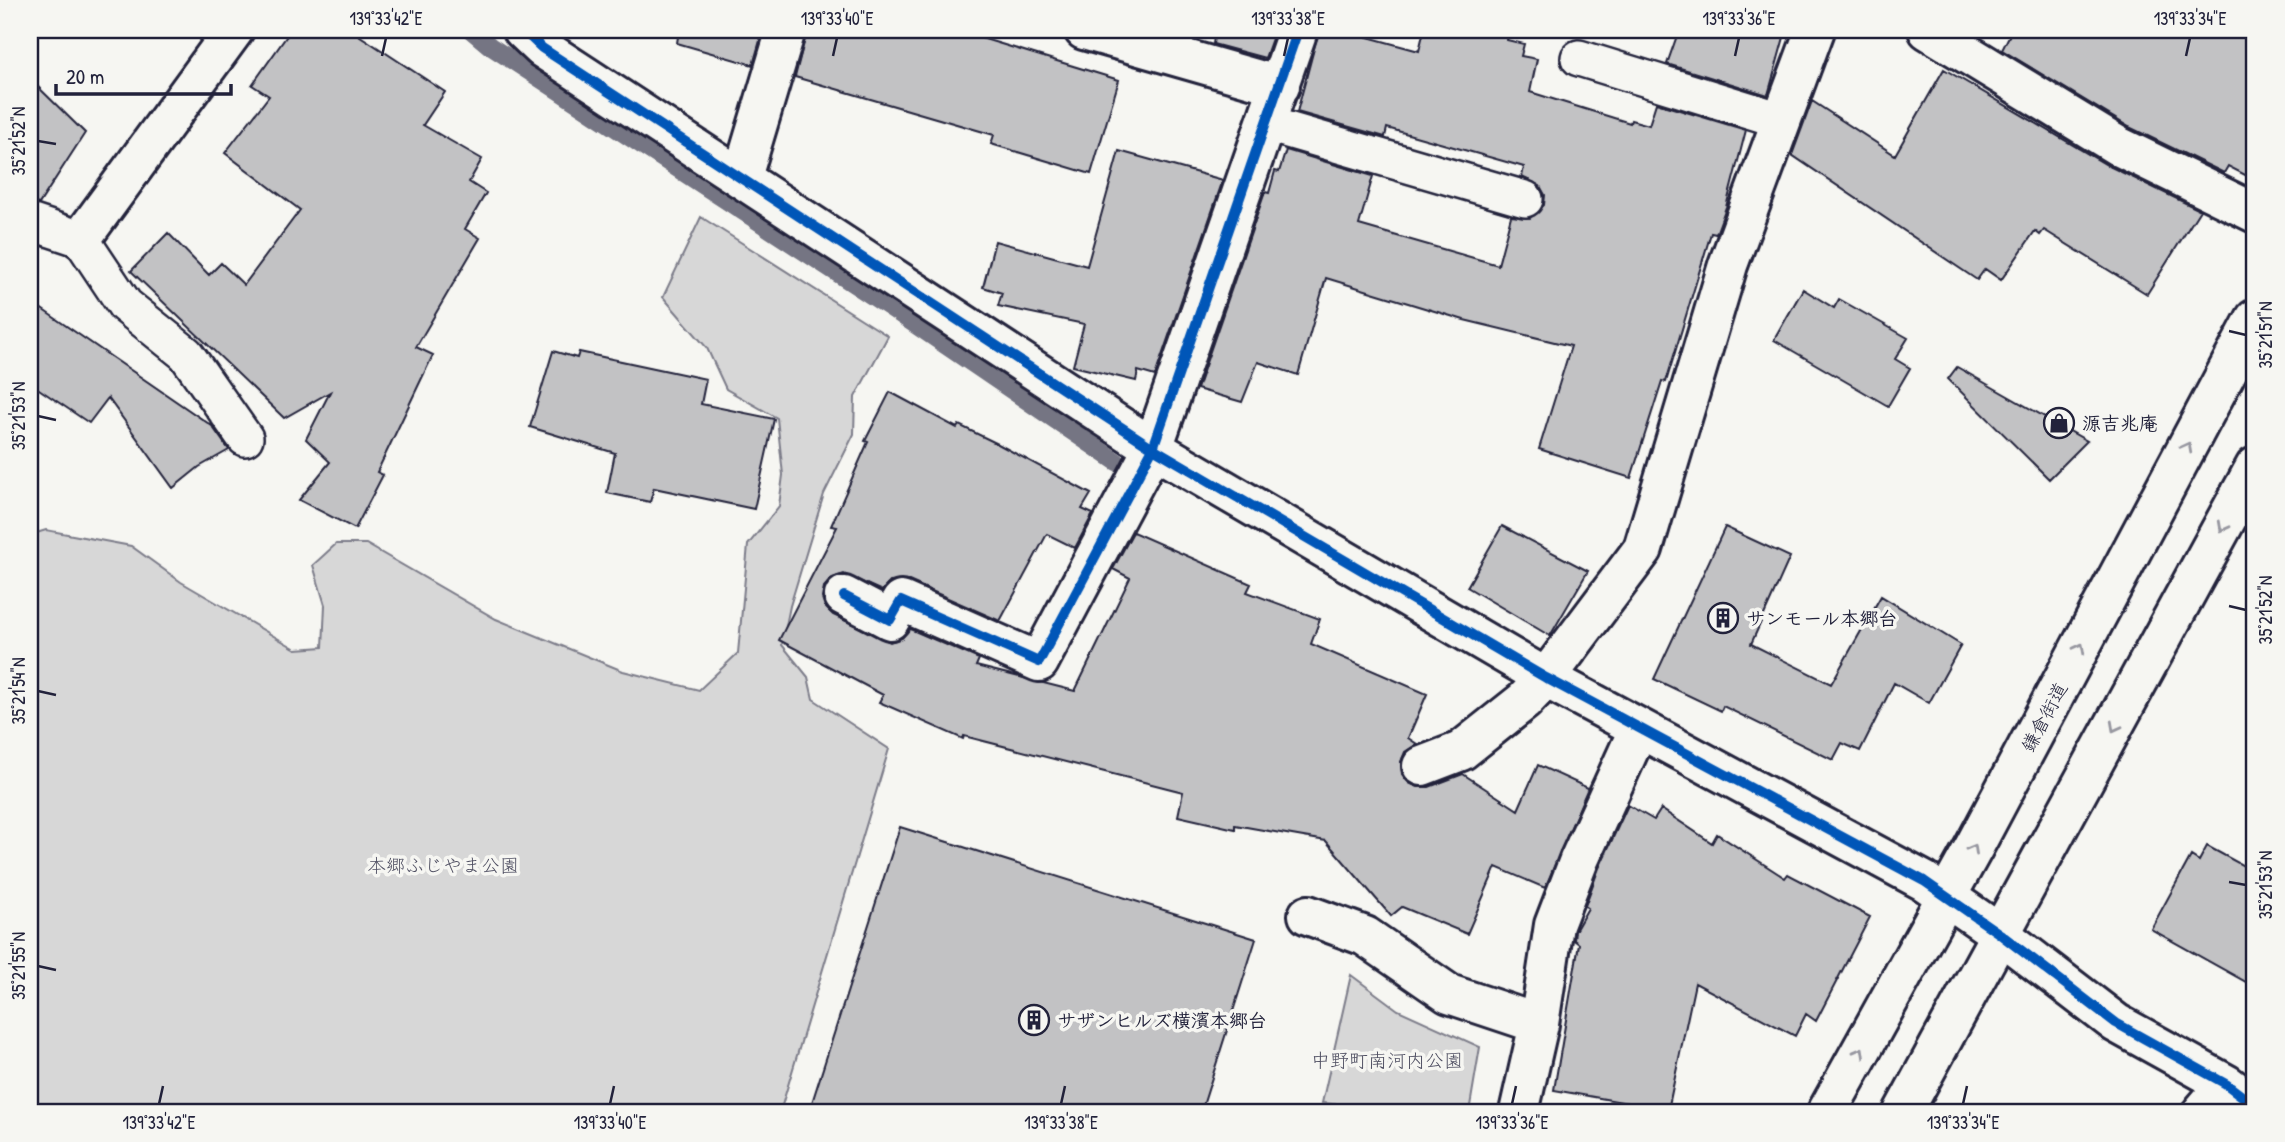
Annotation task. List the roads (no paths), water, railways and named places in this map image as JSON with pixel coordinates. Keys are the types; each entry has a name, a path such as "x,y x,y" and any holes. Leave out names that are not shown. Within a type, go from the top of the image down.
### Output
{"street":[{"path":"81,239 234,30"},
{"path":"523,30 542,48 1153,449 1638,730 1946,895 2116,1023 2228,1101"},
{"path":"742,177 786,30"},
{"path":"1084,30 1280,86"},
{"path":"844,596 890,621 901,601 1040,662 1153,449 1298,30"},
{"path":"1422,766 1461,751 1524,701 1546,678 1643,549 1728,265 1815,30"},
{"path":"1928,30 2118,146 2255,214"},
{"name":"鎌倉街道","path":"1827,1112 2255,319"},
{"path":"1903,1112 2255,467"},
{"path":"1519,1112 1539,1024 1554,925 1579,860 1607,804 1638,730"},
{"path":"1308,915 1365,936 1450,994 1539,1024"}],"lane":[{"path":"1579,58 1781,120"},
{"path":"1267,124 1525,198"},
{"path":"30,222 81,239 125,305 186,354 245,438"}],"waterway":[{"path":"471,30 490,46 898,313 1117,462"}],"place":[{"name":"源吉兆庵","path":"2059,423"},
{"name":"サンモール本郷台","path":"1723,618"},
{"name":"サザンヒルズ横濱本郷台","path":"1034,1020"}],"park label":[{"name":"本郷ふじやま公園","path":"443,865"},
{"name":"中野町南河内公園","path":"1387,1060"}]}
